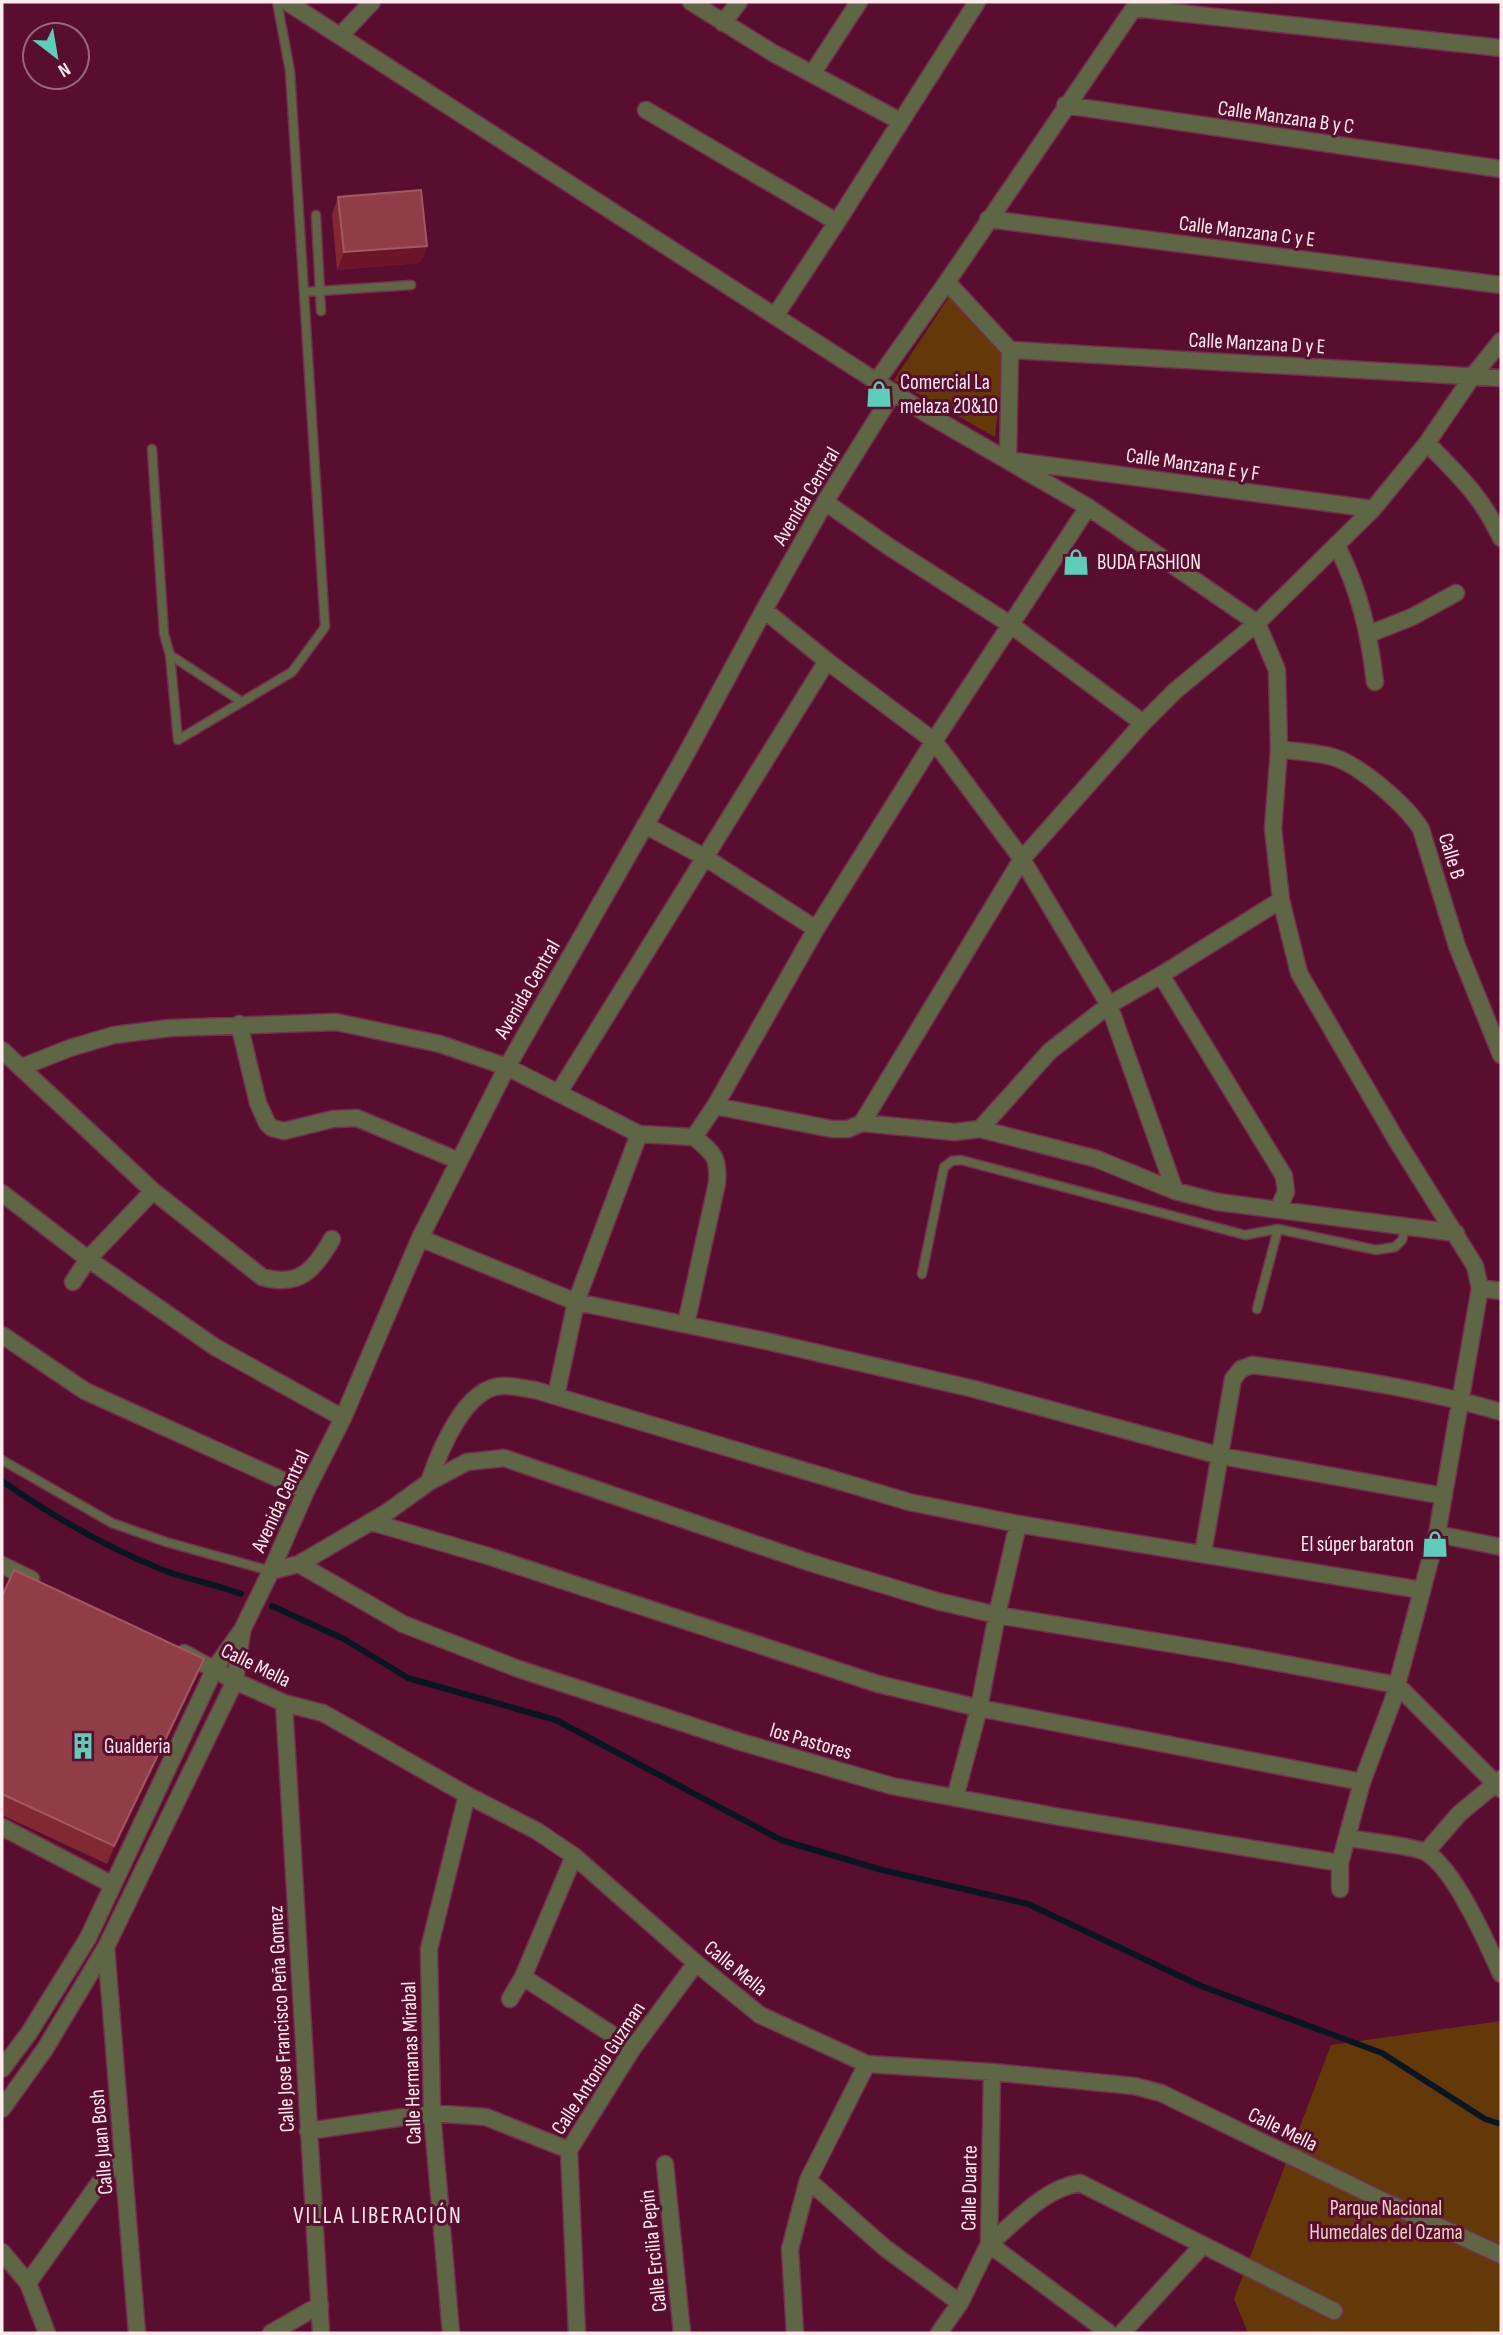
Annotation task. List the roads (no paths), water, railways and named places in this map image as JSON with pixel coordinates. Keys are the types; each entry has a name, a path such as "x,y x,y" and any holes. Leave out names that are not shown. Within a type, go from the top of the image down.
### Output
{"street":[{"path":"287,2 893,393 1088,507 1257,623 1277,670 1279,749 1273,829 1281,900 1299,973 1397,1141 1475,1266 1480,1288 1437,1534 1397,1685 1362,1782 1340,1863 1340,1889"},
{"path":"341,35 372,2"},
{"path":"691,2 812,74 900,121"},
{"path":"723,23 738,2"},
{"path":"812,74 859,2"},
{"path":"775,316 977,2"},
{"path":"876,382 1136,5 1501,48"},
{"name":"Calle Manzana B y C","path":"1065,106 1501,169"},
{"path":"646,110 837,222"},
{"name":"Calle Manzana C y E","path":"988,219 1501,285"},
{"path":"947,282 1010,350 1008,460"},
{"path":"862,1123 1022,859 1143,723 1175,691 1257,623 1373,509 1427,443 1472,377 1501,341"},
{"name":"Calle Manzana D y E","path":"1010,350 1501,378"},
{"name":"Avenida Central","path":"2,2069 29,2033 88,1938 215,1668 242,1630 271,1571 306,1491 343,1418 420,1238 507,1067 825,502 893,393"},
{"path":"1427,443 1496,511 1501,538"},
{"name":"Calle Manzana E y F","path":"1008,460 1373,509"},
{"path":"825,502 1011,625 1143,723"},
{"path":"694,1137 715,1107 816,929 934,741 1088,507"},
{"path":"1337,546 1352,576 1369,634 1375,682"},
{"path":"1369,634 1412,617 1456,593"},
{"path":"764,610 934,741 1022,859 1109,1005 1175,1191"},
{"path":"559,1092 827,661"},
{"name":"Calle B","path":"1279,749 1338,759 1380,786 1416,821 1421,829 1457,946 1501,1055"},
{"path":"645,825 706,858 816,929"},
{"path":"980,1129 1050,1051 1109,1005 1281,900"},
{"path":"1161,975 1284,1176 1286,1192 1278,1209"},
{"path":"22,1068 70,1048 114,1035 170,1028 337,1022 440,1044 507,1067 639,1134 694,1137 714,1154 719,1167 686,1325"},
{"path":"239,1024 258,1103 272,1128 285,1131 333,1119 357,1118 459,1161"},
{"path":"2,1050 153,1191 262,1277 288,1280 308,1273 318,1263 332,1240"},
{"path":"715,1107 832,1129 848,1129 862,1123 955,1132 980,1129 1097,1159 1175,1191 1218,1202 1456,1233"},
{"path":"556,1396 576,1302 639,1134"},
{"path":"73,1282 88,1259 153,1191"},
{"path":"2,1193 88,1259 215,1347 343,1418"},
{"path":"420,1238 576,1302 974,1389 1222,1456 1444,1496"},
{"path":"1480,1288 1501,1291"},
{"path":"2,1335 85,1391 306,1491"},
{"path":"1203,1553 1222,1456 1233,1378 1241,1368 1252,1365 1326,1375 1461,1400 1501,1412"},
{"path":"429,1482 440,1449 474,1398 501,1385 556,1396 909,1502 1018,1524 1421,1590"},
{"path":"271,1571 299,1564 371,1522 429,1482 467,1462 503,1458 811,1563 937,1601 997,1615 1397,1685 1500,1784 1459,1814 1426,1852"},
{"path":"371,1522 514,1564 878,1684 979,1708 1362,1782"},
{"path":"955,1797 979,1708 1018,1524"},
{"path":"1437,1534 1501,1547"},
{"name":"los Pastores","path":"299,1564 403,1624 516,1668 766,1749 892,1786 1340,1863"},
{"path":"2,1565 39,1583"},
{"name":"Avenida Central","path":"2,2109 45,2049 106,1947 235,1681 242,1630"},
{"name":"Calle Mella","path":"164,1643 235,1681 284,1703 323,1713 467,1795 537,1831 574,1856 760,2015 867,2064 1134,2085 1161,2093 1501,2255"},
{"name":"Calle Jose Francisco Peña Gomez","path":"284,1703 321,2333"},
{"name":"Calle Hermanas Mirabal","path":"451,2333 432,2113 429,1949 467,1795"},
{"path":"4,1834 113,1885"},
{"path":"1347,1838 1426,1852 1446,1872 1480,1929 1501,1974"},
{"path":"510,1999 523,1977 574,1856"},
{"name":"Calle Juan Bosh","path":"106,1947 137,2333"},
{"name":"Calle Antonio Guzman","path":"577,2333 569,2150 633,2048 696,1963"},
{"path":"523,1977 633,2048"},
{"path":"795,2333 790,2249 808,2180 867,2064"},
{"name":"Calle Duarte","path":"939,2333 960,2303 989,2244 992,2072"},
{"path":"308,2131 432,2113 486,2117 569,2150"},
{"path":"28,2283 102,2179 123,2155"},
{"name":"Calle Ercilia Pepín","path":"665,2164 682,2333"},
{"path":"808,2180 885,2248 960,2303"},
{"path":"1109,2333 989,2244 1052,2192 1066,2185 1080,2183 1334,2311"},
{"path":"1122,2333 1203,2245"},
{"path":"2,2252 28,2283 47,2333"},
{"path":"271,2333 320,2305"}],"lane":[{"path":"152,449 164,634 170,655 178,740 292,671 325,627 290,71 277,2"},
{"path":"316,215 321,311"},
{"path":"304,292 411,285"},
{"path":"170,655 242,702"},
{"path":"922,1273 944,1167 952,1161 961,1160 1245,1235 1278,1229 1376,1250 1395,1247 1402,1240 1406,1225"},
{"path":"1257,1309 1278,1229"},
{"path":"2,1460 112,1523 166,1542 271,1571"}],"waterway":[{"path":"2,1481 100,1541 142,1561 241,1594"},
{"path":"272,1606 344,1639 408,1678 556,1720 781,1840 882,1870 1028,1904 1201,1986 1382,2053 1485,2119 1501,2124"}],"place":[{"name":"Comercial La melaza 20&10","path":"879,394"},
{"name":"BUDA FASHION","path":"1076,562"},
{"name":"El súper baraton","path":"1435,1544"},
{"name":"Gualderia","path":"83,1746"}],"district":[{"name":"VILLA LIBERACIÓN","path":"378,2215"}],"park label":[{"name":"Parque Nacional Humedales del Ozama","path":"1386,2220"}]}
